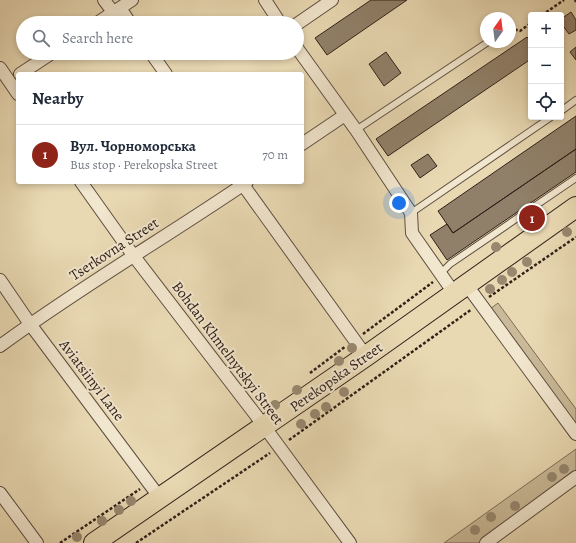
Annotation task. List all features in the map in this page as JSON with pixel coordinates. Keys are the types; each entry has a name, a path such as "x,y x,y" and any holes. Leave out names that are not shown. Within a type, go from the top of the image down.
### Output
{"main road":[{"name":"Perekopska Street","path":"94,543 156,492 264,427 460,289 574,213"}],"street":[{"path":"104,0 122,16"},
{"path":"107,16 132,0"},
{"path":"265,0 275,16"},
{"path":"304,19 332,0"},
{"path":"304,58 356,130 411,212 412,232 441,274 480,304 576,434"},
{"path":"24,72 42,60"},
{"path":"156,60 165,72"},
{"path":"0,68 12,80 16,89"},
{"path":"304,143 345,115"},
{"name":"Bohdan Khmelnytskyi Street","path":"82,184 133,255 350,543"},
{"name":"Tserkovna Street","path":"0,346 30,324 133,255 242,184"},
{"path":"245,184 366,356"},
{"name":"Aviatsiinyi Lane","path":"0,280 30,324 156,492"},
{"path":"486,543 576,477"},
{"path":"0,493 37,543"}],"lane":[{"path":"356,130 480,47"},
{"path":"564,108 576,100"},
{"path":"411,212 548,120"},
{"path":"441,274 450,264 576,178"}],"path":[{"path":"546,12 564,0"},
{"path":"516,30 520,31 528,25"},
{"path":"136,543 279,448 480,304 576,238"},
{"path":"354,340 437,279 441,274"},
{"path":"62,542 140,488 156,492"}],"shaded area":[{"path":"498,303 576,409 576,424 490,309"},
{"path":"576,449 576,470 479,543 444,543"}],"building":[{"path":"371,0 407,0 327,55 315,38"},
{"path":"571,12 576,20 576,30 569,34 564,27 564,17"},
{"path":"527,37 528,38 528,61 388,156 376,139 511,48 516,48 516,44"},
{"path":"576,47 576,60 570,52"},
{"path":"386,52 401,73 384,86 369,64"},
{"path":"576,116 576,149 453,233 438,211"},
{"path":"576,149 576,172 447,260 430,235 447,224 453,233"},
{"path":"428,154 437,166 420,178 411,165"}],"place":[{"name":"Вул. Чорноморська","path":"532,218"}]}
